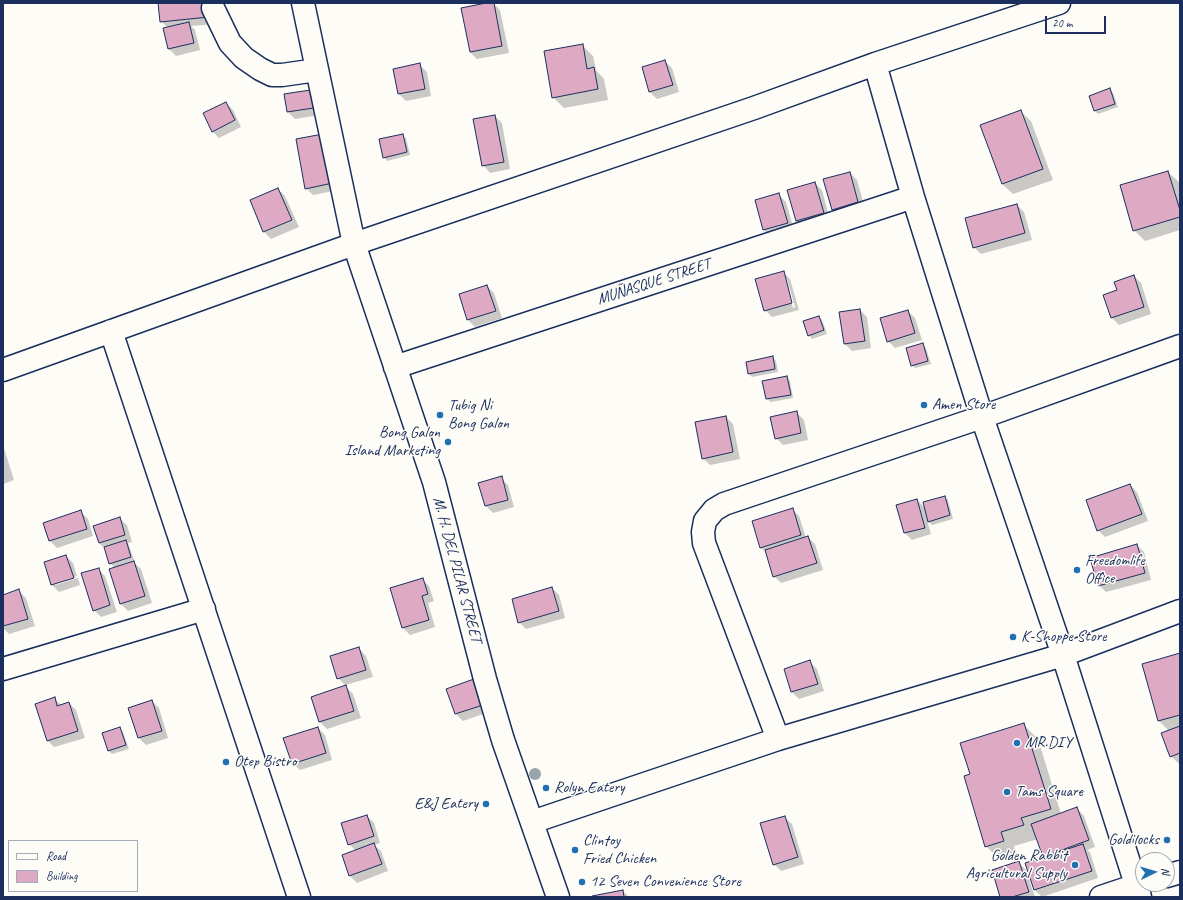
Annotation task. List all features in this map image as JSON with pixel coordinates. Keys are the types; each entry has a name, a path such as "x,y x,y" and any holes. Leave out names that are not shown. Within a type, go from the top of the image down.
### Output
{"street":[{"name":"M. H. DEL PILAR STREET","path":"303,3 354,244 434,482 485,679 503,740 558,897"},
{"path":"3,370 354,244 754,108 875,64 1059,3"},
{"path":"213,8 230,43 244,58 260,69 272,75 317,70"},
{"path":"875,64 913,197 982,417 1063,655 1135,874"},
{"name":"MUÑASQUE STREET","path":"395,367 913,197"},
{"path":"111,331 299,897"},
{"path":"778,739 704,543 703,532 705,521 714,510 724,504 982,417 1180,346"},
{"path":"3,669 204,609"},
{"path":"532,822 778,739 1063,655 1180,611"},
{"path":"1101,897 1135,890"}],"building":[{"path":"158,3 208,3 209,17 160,22"},
{"path":"494,3 502,46 470,52 461,8"},
{"path":"189,22 194,43 168,49 163,28"},
{"path":"583,44 587,69 594,67 598,89 552,98 544,51"},
{"path":"665,60 673,85 649,92 642,67"},
{"path":"420,63 425,89 398,94 393,69"},
{"path":"1110,88 1115,104 1094,111 1089,96"},
{"path":"317,89 320,107 287,112 284,94"},
{"path":"226,102 235,120 212,132 203,113"},
{"path":"1021,110 1043,169 1002,184 980,125"},
{"path":"495,115 504,162 482,166 473,119"},
{"path":"323,134 333,183 305,189 296,139"},
{"path":"403,134 407,152 383,158 379,139"},
{"path":"1168,171 1180,210 1180,217 1133,231 1120,185"},
{"path":"850,172 858,202 832,210 823,179"},
{"path":"815,182 824,213 796,221 787,190"},
{"path":"278,188 292,220 263,232 250,200"},
{"path":"779,193 788,223 763,230 755,200"},
{"path":"1017,204 1025,233 973,248 965,218"},
{"path":"784,271 792,303 764,311 755,279"},
{"path":"1134,275 1144,307 1111,318 1103,295 1117,290 1114,282"},
{"path":"487,285 496,311 467,320 459,294"},
{"path":"860,309 865,341 844,344 839,312"},
{"path":"908,310 915,333 887,342 880,318"},
{"path":"819,316 824,330 808,336 803,321"},
{"path":"923,343 928,361 911,366 906,348"},
{"path":"773,356 775,369 748,374 746,362"},
{"path":"787,376 791,395 766,399 762,381"},
{"path":"797,411 801,433 775,439 770,417"},
{"path":"726,416 733,452 702,459 695,422"},
{"path":"502,476 508,500 485,506 478,483"},
{"path":"1130,484 1142,514 1097,531 1086,500"},
{"path":"945,496 950,515 928,522 923,502"},
{"path":"917,499 925,528 904,533 896,505"},
{"path":"793,508 801,535 760,548 752,521"},
{"path":"81,510 87,529 49,541 43,523"},
{"path":"120,517 125,535 99,543 93,526"},
{"path":"808,536 817,563 773,577 765,550"},
{"path":"126,540 131,557 109,564 104,547"},
{"path":"1137,544 1145,573 1098,586 1090,558"},
{"path":"66,555 74,578 51,585 44,562"},
{"path":"134,561 145,596 120,604 109,569"},
{"path":"99,568 110,605 93,611 81,573"},
{"path":"423,578 428,594 422,596 429,620 402,628 390,588"},
{"path":"552,587 559,611 518,623 512,599"},
{"path":"19,589 28,619 3,626 3,595"},
{"path":"359,647 366,670 337,679 330,656"},
{"path":"1180,653 1180,715 1158,721 1142,664"},
{"path":"810,660 818,684 791,692 784,669"},
{"path":"474,679 483,705 455,714 446,689"},
{"path":"346,685 354,711 319,722 311,697"},
{"path":"55,697 57,706 69,702 78,731 47,741 35,704"},
{"path":"152,700 162,731 138,738 128,708"},
{"name":"Tams Square","path":"1024,723 1051,809 1021,818 1024,825 1001,832 1004,841 985,847 964,776 970,774 960,743"},
{"path":"1180,726 1180,753 1170,757 1161,733"},
{"path":"120,727 126,745 108,751 102,733"},
{"path":"318,727 326,753 292,764 283,738"},
{"path":"1077,807 1089,840 1043,857 1031,824"},
{"path":"367,815 374,836 348,845 341,823"},
{"path":"785,816 798,857 773,865 760,823"},
{"path":"374,843 382,864 349,876 342,855"},
{"path":"1083,844 1092,871 1034,890 1025,863"},
{"path":"1019,861 1029,892 1012,897 1000,897 992,870"},
{"path":"623,890 624,897 592,897 592,896"}],"place":[{"name":"Amen Store","path":"924,405"},
{"name":"Tubig Ni Bong Galon","path":"440,415"},
{"name":"Bong Galon Island Marketing","path":"448,442"},
{"name":"Freedomlife Office","path":"1077,570"},
{"name":"K-Shoppe Store","path":"1013,637"},
{"name":"MR.DIY","path":"1017,743"},
{"name":"Otep Bistro","path":"226,762"},
{"name":"Rolyn Eatery","path":"546,788"},
{"name":"Tams Square","path":"1007,792"},
{"name":"E&J Eatery","path":"486,804"},
{"name":"Goldilocks","path":"1167,840"},
{"name":"Clintoy Fried Chicken","path":"575,850"},
{"name":"Golden Rabbit Agricultural Supply","path":"1075,865"},
{"name":"12 Seven Convenience Store","path":"582,882"}]}
